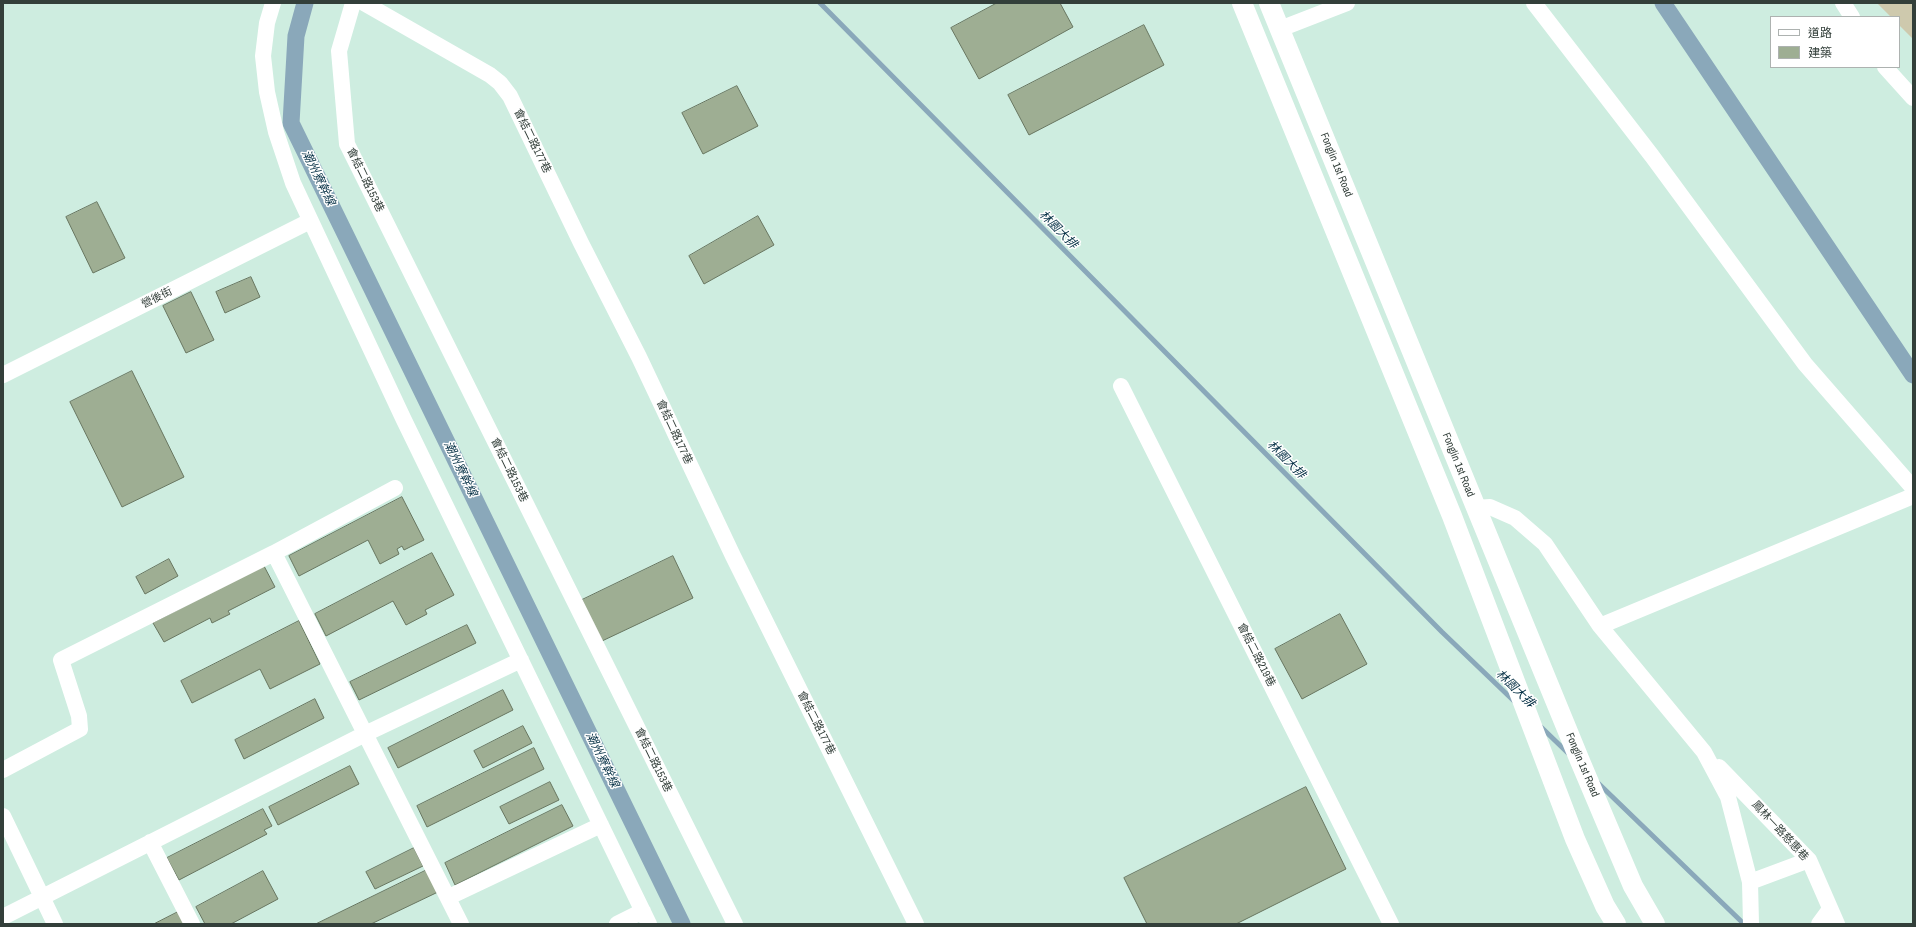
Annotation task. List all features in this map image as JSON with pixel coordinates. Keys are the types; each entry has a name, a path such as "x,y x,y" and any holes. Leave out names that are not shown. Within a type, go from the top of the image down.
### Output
{"main road":[{"path":"1242,3 1452,516 1575,839 1605,906 1616,924"},
{"name":"Fonglin 1st Road","path":"1269,3 1475,508 1630,880 1655,924"}],"street":[{"path":"273,3 267,23 263,56 267,92 276,132 293,183 403,418 646,918 617,924"},
{"name":"會結二路153巷","path":"353,3 339,51 347,144 735,924"},
{"name":"會結二路177巷","path":"364,3 490,75 500,83 510,96 581,243 639,357 732,556 916,924"},
{"path":"1280,29 1347,3"},
{"path":"1534,3 1652,156 1805,364 1913,488"},
{"path":"1843,3 1851,16"},
{"path":"1886,68 1913,98"},
{"name":"營後街","path":"3,375 310,221"},
{"name":"會結二路219巷","path":"1121,386 1391,924"},
{"path":"3,770 80,728 79,716 61,660 274,553 395,488"},
{"path":"1600,626 1913,496"},
{"path":"1475,508 1490,507 1515,518 1545,544 1600,626 1704,752 1728,797 1750,882 1751,924"},
{"path":"274,553 461,924"},
{"path":"3,917 365,734 521,660"},
{"name":"鳳林一路慈惠巷","path":"1704,752 1808,860 1837,924"},
{"path":"3,816 56,924"},
{"path":"448,897 601,825"},
{"path":"150,842 192,924"},
{"path":"1750,882 1808,860"},
{"path":"1819,924 1830,909"}],"shaded area":[{"path":"1877,3 1913,3 1913,39 1900,26 1900,16 1890,16"}],"building":[{"path":"997,3 1060,3 1073,27 979,79 951,28"},
{"path":"1144,25 1164,65 1029,135 1008,95"},
{"path":"737,86 758,126 703,154 682,113"},
{"path":"97,202 125,258 93,273 66,217"},
{"path":"758,216 774,245 704,284 689,256"},
{"path":"251,277 260,297 225,313 216,292"},
{"path":"191,292 214,340 186,353 163,306"},
{"path":"132,371 184,477 122,507 70,402"},
{"path":"402,497 424,540 404,550 402,546 397,549 399,554 380,564 368,540 299,576 289,556"},
{"path":"432,553 454,595 425,610 427,614 406,625 393,601 326,636 315,614"},
{"path":"673,556 693,598 602,641 582,600"},
{"path":"169,559 178,576 145,594 136,577"},
{"path":"264,566 275,587 228,611 230,614 212,623 210,618 164,642 153,623"},
{"path":"1340,614 1367,664 1302,699 1275,649"},
{"path":"299,621 320,664 270,689 260,669 192,703 181,681"},
{"path":"467,625 476,643 359,700 350,682"},
{"path":"503,690 513,710 398,768 388,748"},
{"path":"315,699 324,718 244,759 235,740"},
{"path":"523,726 532,743 483,768 474,751"},
{"path":"534,748 544,769 427,827 417,806"},
{"path":"350,766 359,784 278,825 269,807"},
{"path":"550,782 559,800 509,824 500,807"},
{"path":"1306,787 1346,869 1236,924 1147,924 1124,878"},
{"path":"562,805 573,826 455,885 445,863"},
{"path":"263,809 272,826 264,830 267,834 179,880 167,858"},
{"path":"414,848 423,866 375,889 366,872"},
{"path":"427,870 438,892 371,924 316,924"},
{"path":"263,871 278,899 231,924 205,924 196,907"},
{"path":"180,911 186,924 154,924"}],"waterway":[{"name":"潮州寮幹線","path":"305,3 296,36 291,123 682,924"},
{"name":"林園大排","path":"820,3 1442,632 1515,702"},
{"path":"1663,3 1913,375"},
{"name":"林園大排","path":"1541,727 1570,755"},
{"name":"林園大排","path":"1597,782 1744,924"}]}
